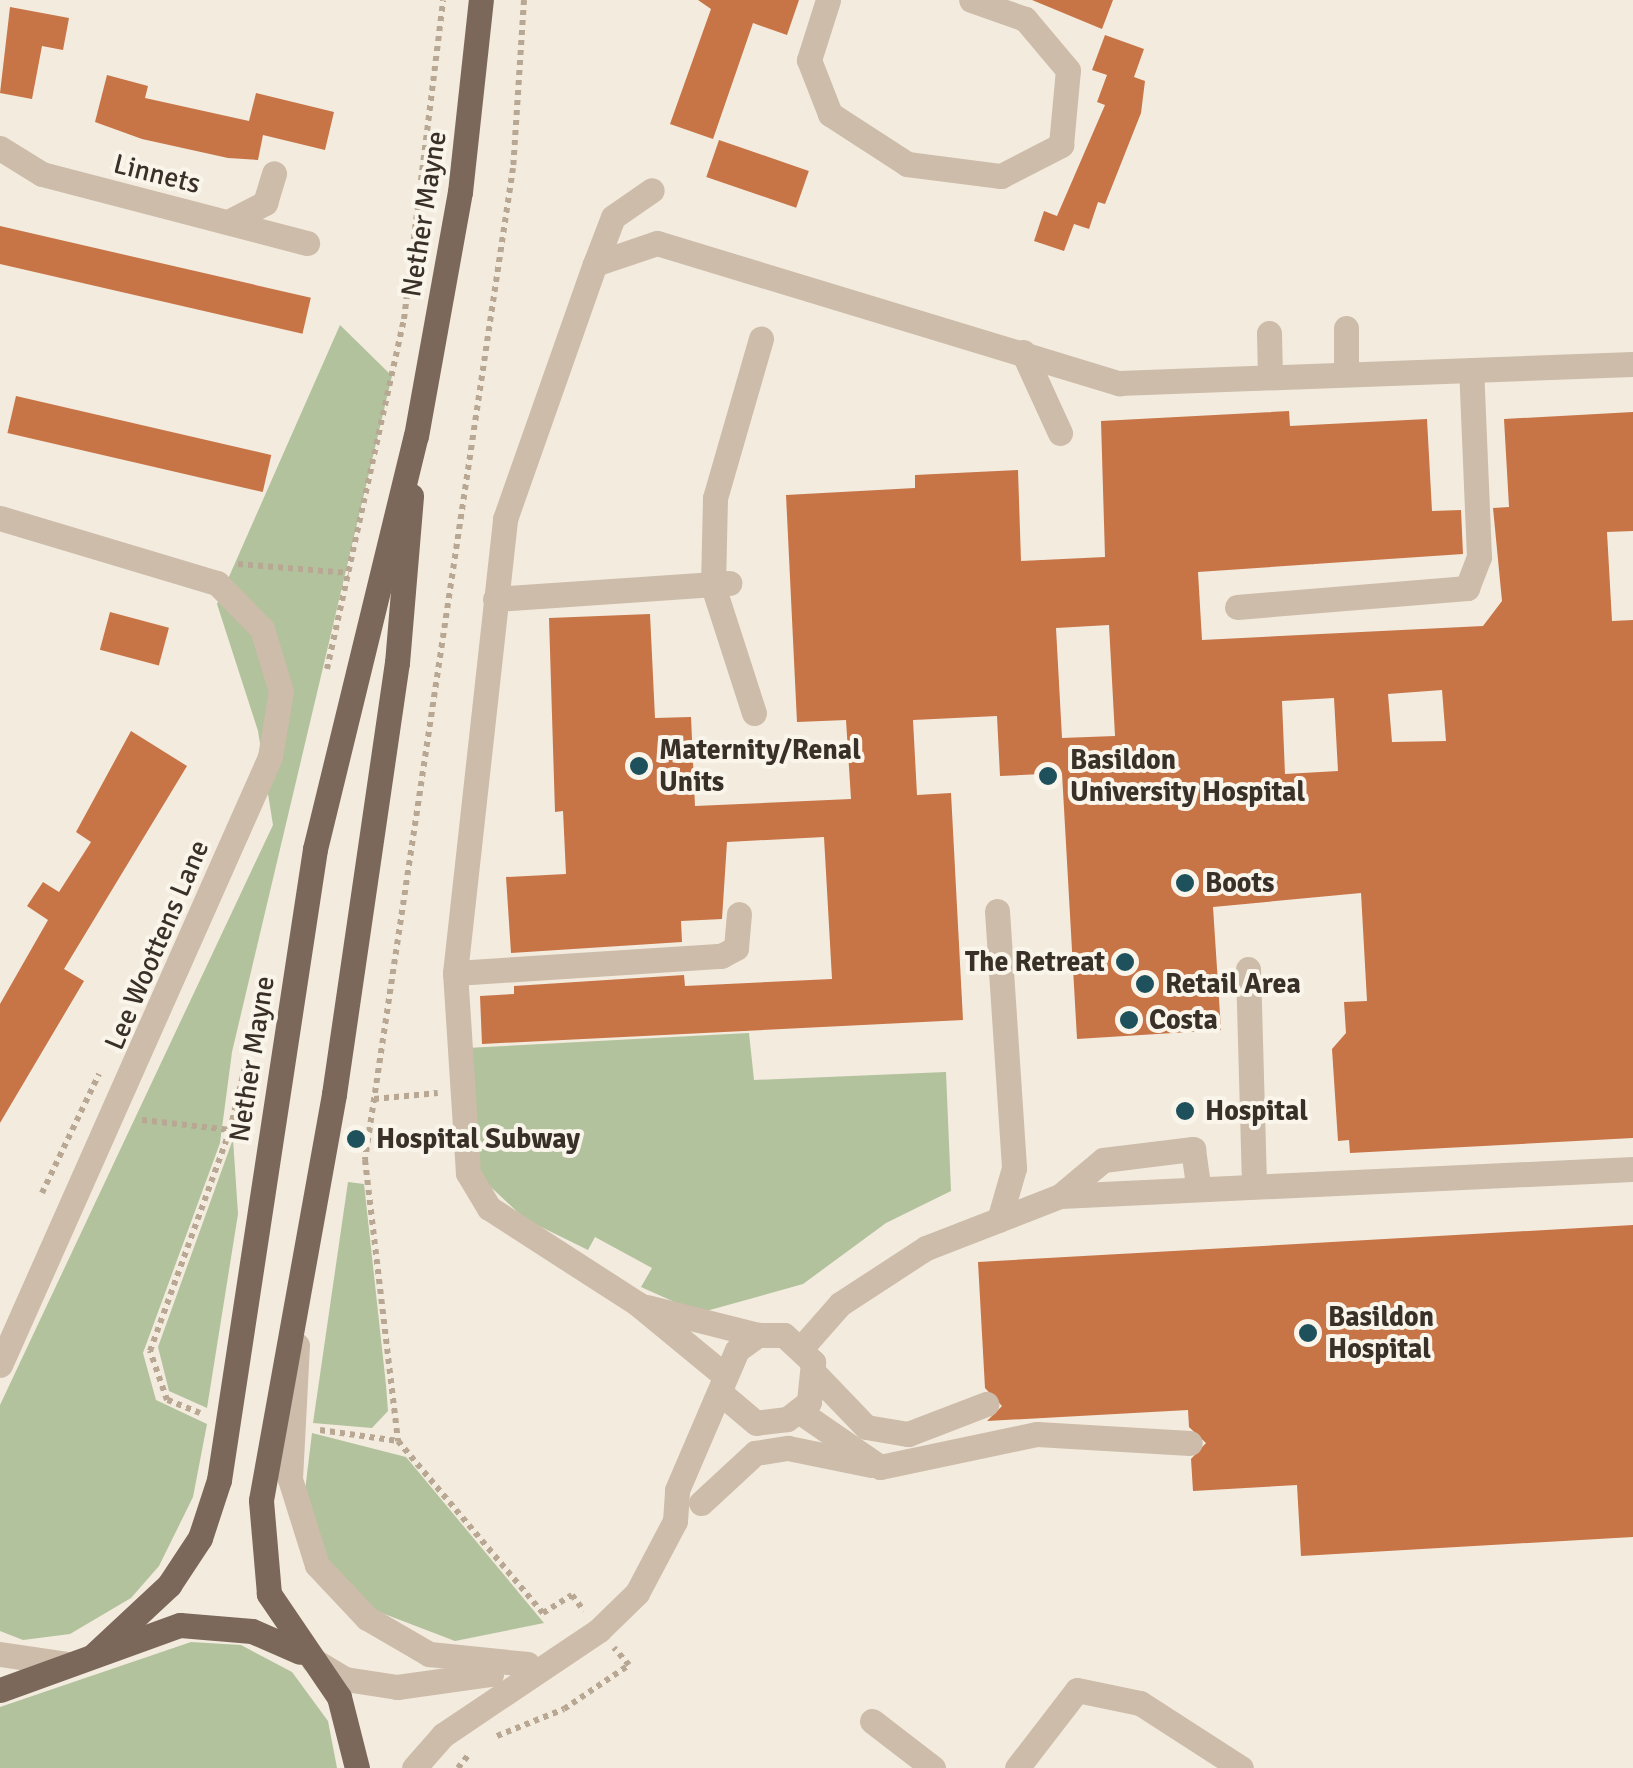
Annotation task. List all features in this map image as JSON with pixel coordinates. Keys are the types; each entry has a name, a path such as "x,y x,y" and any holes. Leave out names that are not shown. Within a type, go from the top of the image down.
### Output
{"main road":[{"name":"Nether Mayne","path":"94,1655 169,1585 212,1510 314,849 416,436 460,192 481,0"},
{"name":"Nether Mayne","path":"357,1768 346,1712 278,1617 261,1543 266,1464 300,1300 397,663 416,436"},
{"name":"Nether Mayne","path":"0,1690 180,1625 215,1624 309,1657"}],"street":[{"path":"828,0 809,60 830,114 907,164 1001,176 1061,145 1068,70 1025,19 971,0"},
{"name":"Linnets","path":"0,148 42,174 307,244"},
{"path":"228,222 265,203 274,174"},
{"path":"652,190 613,217 505,520 455,973 468,1172 489,1208 638,1304 724,1385 756,1423"},
{"path":"595,264 656,243 1119,383 1633,364"},
{"path":"1346,328 1346,374"},
{"path":"1269,334 1270,377"},
{"path":"754,713 713,586 715,498 723,488 761,339"},
{"path":"1023,352 1060,432"},
{"path":"1237,607 1467,588 1479,557 1471,370"},
{"path":"0,518 187,567"},
{"name":"Lee Woottens Lane","path":"0,1365 278,725 281,691 262,629 187,567"},
{"path":"496,599 713,586"},
{"path":"998,910 1014,1168 999,1220"},
{"path":"455,973 721,956 736,948 738,914"},
{"path":"1248,970 1254,1182"},
{"path":"1060,1196 1103,1160 1193,1149 1198,1185"},
{"path":"803,1346 840,1304 912,1258 1060,1196 1254,1182 1633,1169"},
{"path":"300,1300 290,1479 317,1565 367,1618 429,1654 527,1664"},
{"path":"638,1304 803,1346"},
{"path":"414,1768 443,1736 578,1644 636,1592 675,1520 677,1490 724,1385 758,1336"},
{"path":"803,1346 816,1376 866,1427 908,1434 986,1404"},
{"path":"800,1412 816,1376"},
{"path":"701,1503 756,1423 800,1412 880,1467"},
{"path":"675,1520 701,1503 755,1453 788,1448 880,1467 1037,1434 1190,1443"},
{"path":"309,1657 344,1679 397,1687 527,1664 578,1644"},
{"path":"0,1654 69,1664"},
{"path":"1017,1768 1077,1690 1140,1702 1241,1768"},
{"path":"872,1721 933,1768"}],"path":[{"path":"325,678 404,319 443,0"},
{"path":"524,0 514,168 366,1160 398,1441 543,1612 572,1595"},
{"path":"187,567 349,573"},
{"path":"200,1413 167,1400 150,1350 230,1130 265,976"},
{"name":"Lee Woottens Lane","path":"39,1198 94,1072"},
{"path":"374,1099 434,1094"},
{"path":"146,1110 140,1123 230,1130"},
{"path":"319,1430 398,1441"},
{"path":"458,1768 490,1738 564,1709 628,1664"}],"green space":[{"path":"340,325 392,376 232,1052 220,1143 143,1353 156,1400 207,1424 193,1497 159,1566 131,1598 70,1634 23,1640 0,1631 0,1405 273,825 258,731 217,604"},
{"path":"749,1033 754,1080 946,1072 951,1191 886,1223 803,1284 699,1313 641,1287 652,1268 595,1237 588,1250 525,1219 479,1176 467,1048"},
{"path":"233,1139 238,1214 207,1408 169,1391 158,1347"},
{"path":"348,1182 364,1184 386,1385 388,1411 372,1428 313,1423"},
{"path":"312,1433 406,1457 544,1623 455,1641 374,1610 324,1555 304,1499"},
{"path":"191,1642 241,1645 292,1672 328,1721 337,1768 0,1768 0,1707"}],"building":[{"path":"698,0 799,0 787,35 753,23 713,139 670,124 711,9"},
{"path":"1032,0 1113,0 1102,29"},
{"path":"10,7 69,18 63,50 42,46 32,99 0,93"},
{"path":"1105,35 1144,49 1134,77 1145,81 1141,113 1105,204 1098,202 1089,229 1074,224 1064,251 1034,241 1044,211 1057,216 1105,105 1097,102 1107,75 1092,70"},
{"path":"107,75 148,86 145,98 249,121 256,93 334,112 325,150 263,135 258,160 228,158 142,139 95,122"},
{"path":"719,140 809,171 796,208 706,177"},
{"path":"0,226 311,298 303,334 0,264"},
{"path":"16,396 271,455 263,492 7,433"},
{"path":"1289,411 1290,426 1427,419 1432,511 1461,510 1463,554 1198,572 1202,640 1483,626 1502,601 1493,508 1509,507 1504,419 1633,412 1633,531 1607,532 1612,621 1633,620 1633,1138 1350,1153 1349,1140 1338,1141 1332,1049 1346,1033 1344,1002 1367,1001 1361,893 1213,907 1221,1030 1077,1039 1062,773 1000,776 997,716 913,720 917,795 951,793 963,1020 482,1044 480,996 514,994 514,986 684,975 685,986 832,979 824,837 727,842 722,919 681,921 682,942 511,953 506,877 566,874 563,811 555,812 549,618 650,614 655,718 691,717 695,806 851,799 846,720 797,722 786,495 915,488 915,475 1018,470 1021,561 1105,557 1101,421","holes":["1109,625 1115,736 1062,738 1056,628","1442,690 1446,741 1392,742 1388,694","1334,698 1338,771 1285,774 1282,701"]},
{"path":"110,612 169,628 159,665 100,650"},
{"path":"131,731 187,766 64,969 84,981 0,1123 0,1004 48,920 27,906 43,882 59,892 91,842 76,832"},
{"name":"Basildon Hospital","path":"1633,1225 1633,1537 1301,1556 1297,1485 1193,1491 1191,1459 1206,1443 1189,1427 1188,1410 987,1421 1002,1406 985,1388 978,1262"}],"place":[{"name":"Maternity/Renal Units","path":"639,766"},
{"name":"Basildon University Hospital","path":"1048,776"},
{"name":"Boots","path":"1185,883"},
{"name":"The Retreat","path":"1125,962"},
{"name":"Retail Area","path":"1145,984"},
{"name":"Costa","path":"1129,1020"},
{"name":"Hospital","path":"1185,1111"},
{"name":"Hospital Subway","path":"356,1139"},
{"name":"Basildon Hospital","path":"1308,1333"}]}
